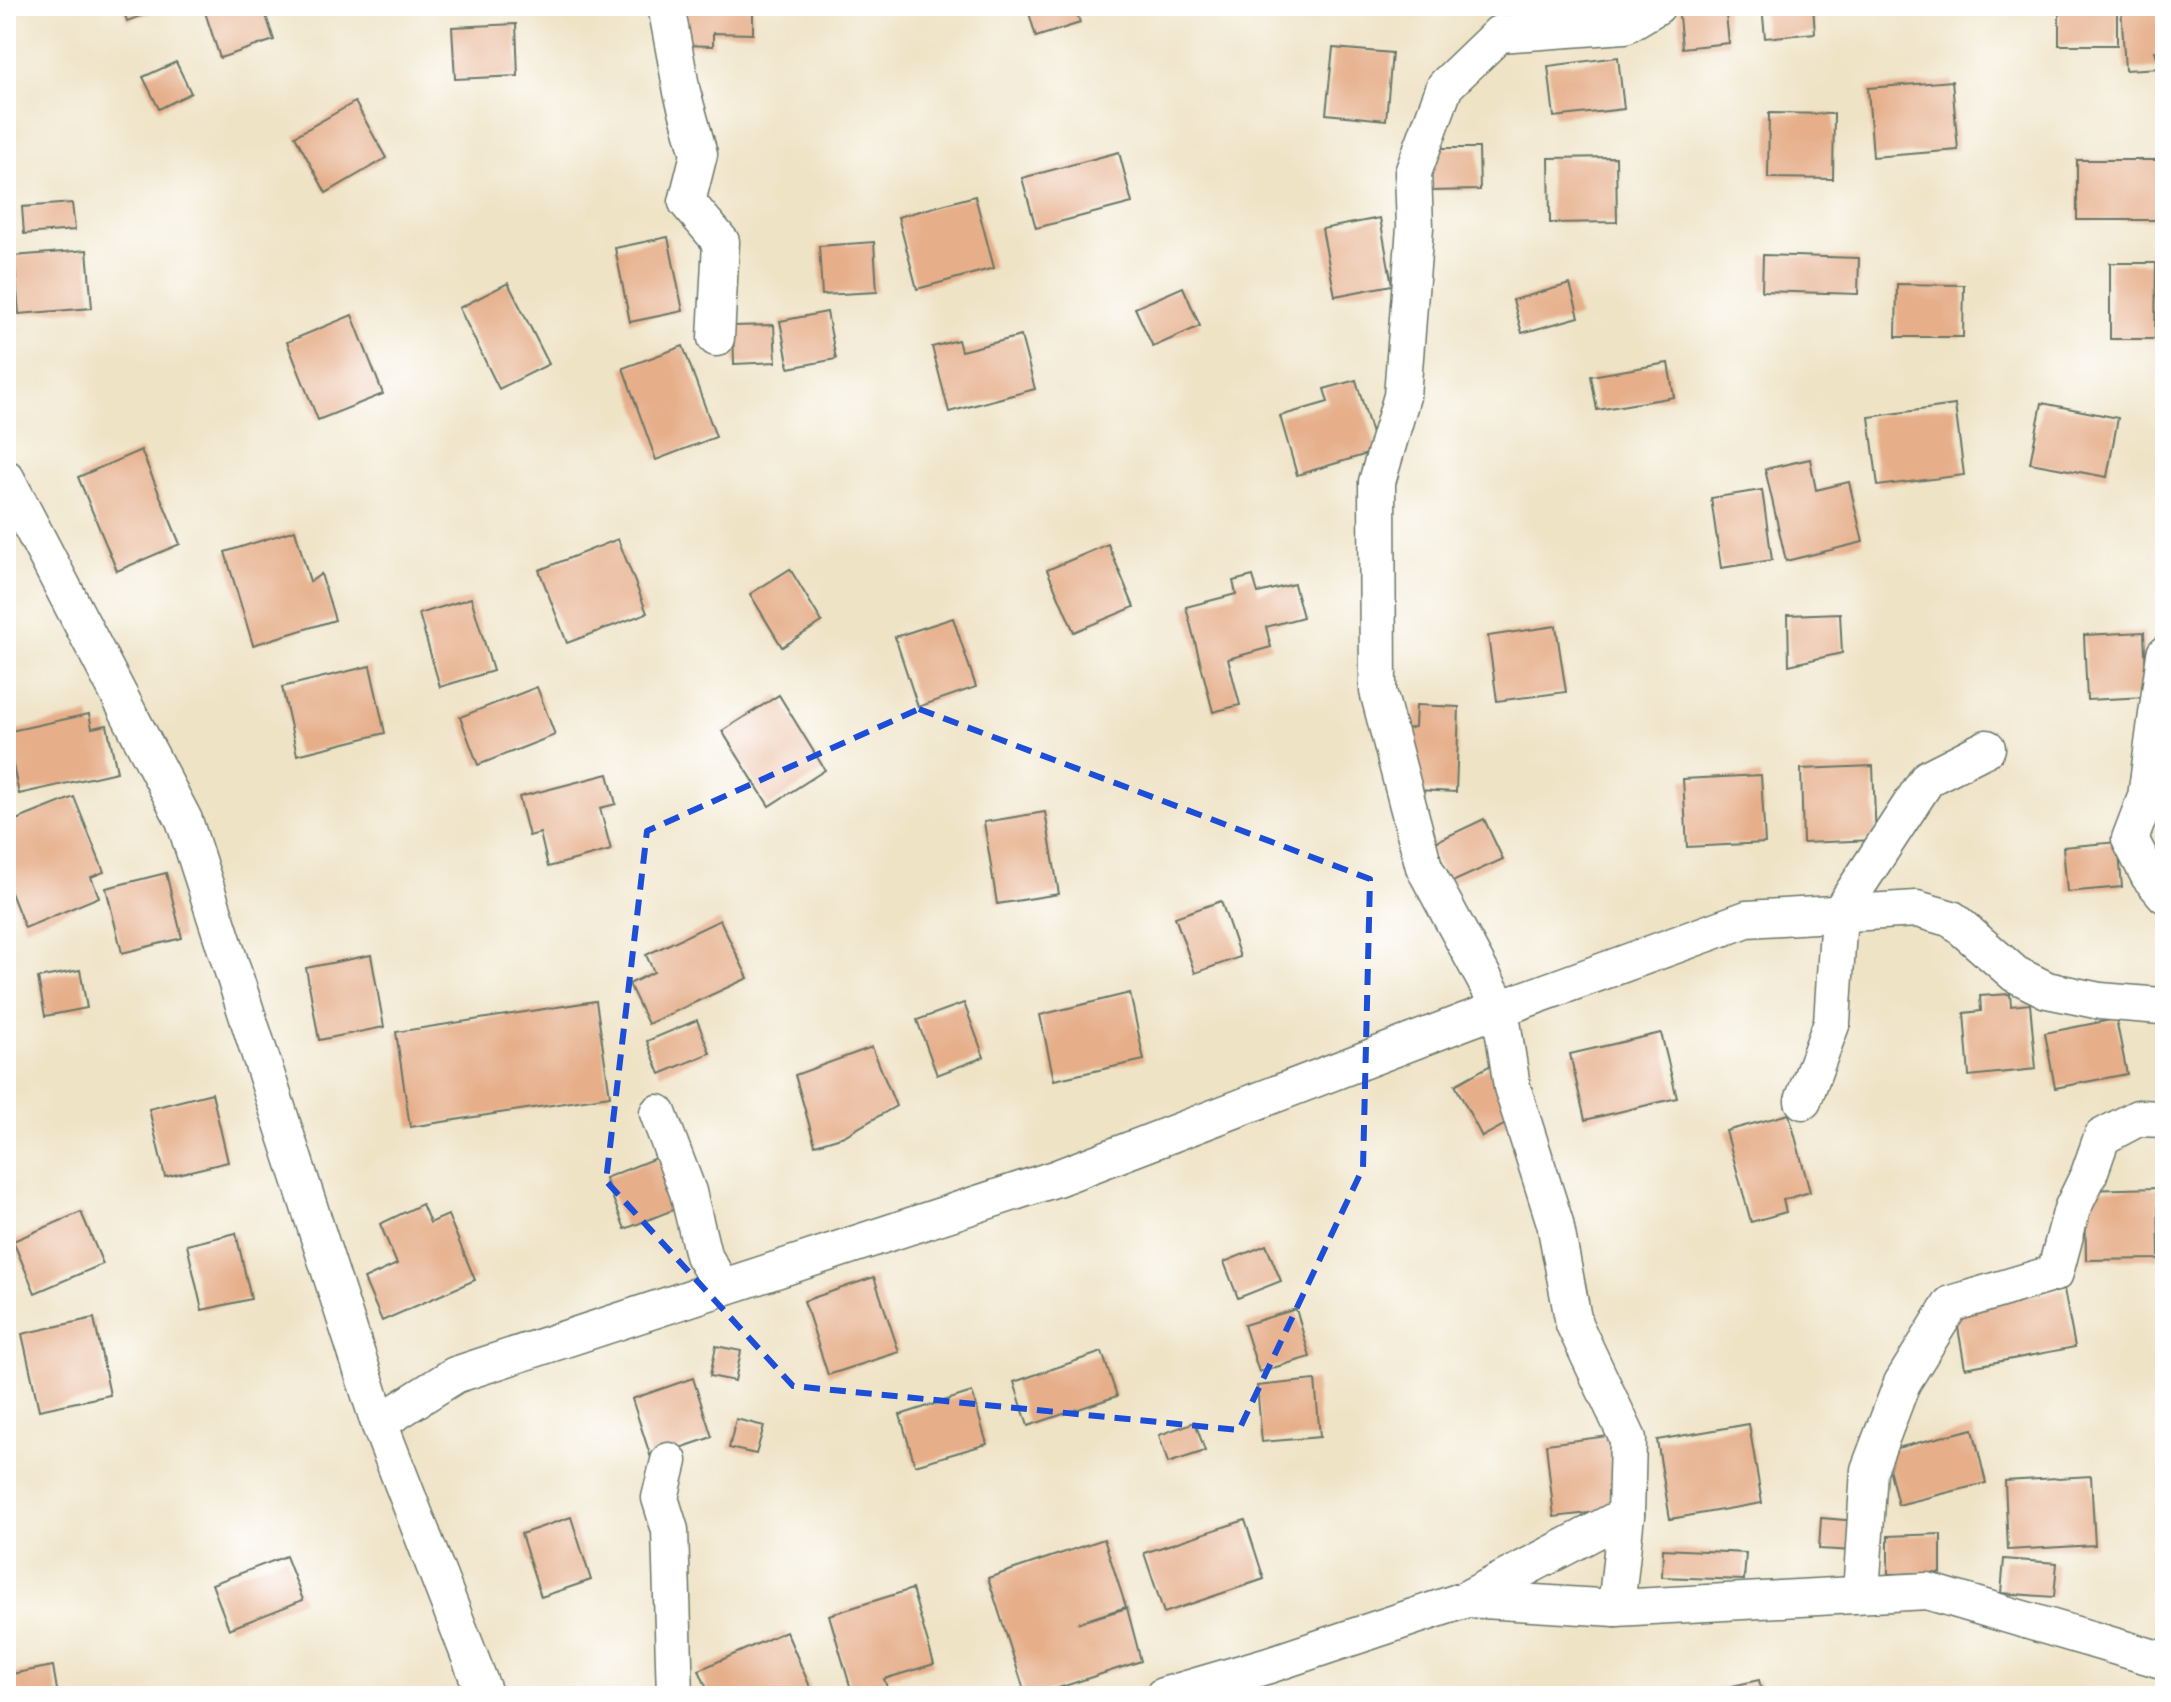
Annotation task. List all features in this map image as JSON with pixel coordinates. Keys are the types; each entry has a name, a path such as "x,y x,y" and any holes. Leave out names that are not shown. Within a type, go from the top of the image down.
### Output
{"street":[{"path":"666,6 682,92 699,154 687,202 721,242 716,338"},
{"path":"1616,1608 1626,1515 1628,1439 1574,1324 1555,1223 1512,1087 1500,1008 1424,867 1378,691 1377,482 1402,396 1415,227 1413,173 1445,86 1499,34 1625,25 1657,6"},
{"path":"6,478 184,820 379,1423 485,1696"},
{"path":"2165,654 2146,797 2130,839 2149,876 2165,895"},
{"path":"1803,1101 1832,1022 1839,914 1928,778 1987,748"},
{"path":"379,1423 455,1375 1057,1178 1500,1008 1747,919 1917,909 1952,919 2015,974 2047,990 2100,1001 2164,1001"},
{"path":"658,1113 688,1192 703,1255 722,1287"},
{"path":"1861,1594 1869,1470 1902,1383 1951,1304 2055,1273 2072,1209 2102,1137 2138,1118 2165,1119"},
{"path":"669,1461 660,1498 670,1530 675,1696"},
{"path":"1163,1696 1269,1665 1467,1599 1626,1515"},
{"path":"1467,1599 1616,1608 1927,1591 2165,1661"}],"highlighted area":[{"path":"919,709 1370,879 1363,1168 1239,1430 793,1386 606,1181 647,831"}],"building":[{"path":"122,6 160,6 161,9 127,21"},
{"path":"203,6 263,6 274,40 220,58"},
{"path":"682,6 753,6 753,34 713,33 713,46 681,45"},
{"path":"1027,6 1075,6 1080,23 1036,37"},
{"path":"1678,6 1725,6 1729,43 1682,48"},
{"path":"1762,6 1813,6 1815,33 1765,38"},
{"path":"2059,6 2117,6 2117,45 2059,45"},
{"path":"2121,6 2165,6 2165,50 2155,51 2161,68 2125,70"},
{"path":"516,24 518,76 455,79 452,27"},
{"path":"1333,48 1392,53 1386,120 1326,114"},
{"path":"1618,57 1624,109 1554,117 1548,66"},
{"path":"176,62 191,93 159,109 143,77"},
{"path":"1952,81 1958,150 1873,157 1868,88"},
{"path":"355,102 386,158 326,193 295,136"},
{"path":"1769,113 1834,114 1833,179 1768,178"},
{"path":"1429,148 1479,148 1480,190 1429,191"},
{"path":"1119,152 1132,203 1036,228 1022,178"},
{"path":"1616,157 1617,222 1550,223 1549,158"},
{"path":"2077,160 2160,160 2160,220 2077,220"},
{"path":"975,196 994,268 917,289 898,217"},
{"path":"72,203 75,230 24,234 22,207"},
{"path":"1380,218 1392,285 1335,296 1322,229"},
{"path":"668,237 683,311 630,322 615,248"},
{"path":"874,242 877,292 822,295 819,246"},
{"path":"87,250 92,308 19,314 14,256"},
{"path":"1763,255 1859,258 1858,294 1762,291"},
{"path":"2110,263 2156,263 2155,339 2110,339"},
{"path":"508,283 549,364 499,389 459,308"},
{"path":"1570,284 1579,317 1522,333 1513,300"},
{"path":"1897,284 1964,285 1963,337 1896,337"},
{"path":"1183,287 1200,326 1153,347 1135,308"},
{"path":"827,312 836,359 789,368 780,321"},
{"path":"352,315 383,394 318,420 287,342"},
{"path":"774,325 776,362 734,364 733,326"},
{"path":"1021,336 1035,389 949,412 932,347 958,340 961,351"},
{"path":"683,346 716,437 656,460 623,368"},
{"path":"1668,363 1674,397 1597,410 1591,376"},
{"path":"1356,380 1377,451 1297,475 1280,416 1328,402 1324,389"},
{"path":"2042,403 2118,418 2107,477 2030,463"},
{"path":"1955,405 1964,475 1878,486 1869,417"},
{"path":"141,450 180,544 117,571 78,477"},
{"path":"1810,459 1816,490 1849,482 1863,542 1786,561 1765,469"},
{"path":"1762,490 1772,560 1721,568 1711,498"},
{"path":"295,530 310,582 321,574 335,620 253,645 225,552"},
{"path":"618,539 647,613 567,643 539,570"},
{"path":"1108,544 1134,607 1074,632 1047,570"},
{"path":"790,569 822,622 782,647 750,594"},
{"path":"1253,576 1258,593 1294,584 1303,617 1266,627 1271,647 1228,659 1240,705 1213,712 1186,607 1236,594 1233,581"},
{"path":"471,598 493,671 440,687 419,614"},
{"path":"1840,613 1842,653 1789,665 1788,615"},
{"path":"953,618 976,687 918,707 895,637"},
{"path":"1556,626 1566,692 1497,701 1488,636"},
{"path":"2144,632 2147,697 2087,700 2084,635"},
{"path":"370,666 385,733 297,755 282,687"},
{"path":"537,687 555,735 478,765 460,717"},
{"path":"779,695 825,770 769,806 722,731"},
{"path":"1416,705 1459,707 1456,792 1417,790 1402,730 1415,727"},
{"path":"89,714 92,728 107,725 117,772 19,794 6,732"},
{"path":"1873,766 1876,840 1803,843 1801,769"},
{"path":"608,774 616,804 600,808 611,850 548,867 540,833 529,836 519,797"},
{"path":"1761,775 1765,843 1687,847 1683,779"},
{"path":"74,797 104,872 91,877 99,897 25,928 6,880 6,824"},
{"path":"1045,812 1059,894 997,904 984,822"},
{"path":"1484,819 1503,859 1448,884 1429,845"},
{"path":"2118,842 2122,887 2067,892 2063,847"},
{"path":"166,873 182,938 122,953 106,888"},
{"path":"1221,901 1240,957 1195,973 1175,917"},
{"path":"720,920 748,978 648,1024 629,984 654,972 646,955"},
{"path":"371,955 384,1027 319,1040 306,968"},
{"path":"80,970 87,1008 45,1016 38,978"},
{"path":"1130,993 1144,1060 1054,1080 1040,1015"},
{"path":"2010,994 2011,1006 2030,1004 2036,1069 1969,1076 1964,1013 1981,1011 1980,996"},
{"path":"596,1001 610,1096 410,1127 396,1032"},
{"path":"964,1003 984,1057 937,1075 917,1020"},
{"path":"2116,1019 2127,1074 2055,1088 2045,1033"},
{"path":"697,1020 710,1053 660,1074 647,1041"},
{"path":"1661,1033 1677,1098 1585,1120 1570,1054"},
{"path":"872,1047 896,1106 844,1136 815,1145 795,1075"},
{"path":"1509,1055 1537,1107 1482,1137 1455,1085"},
{"path":"212,1093 228,1162 165,1177 149,1109"},
{"path":"1789,1114 1810,1192 1783,1200 1786,1212 1751,1222 1726,1131"},
{"path":"658,1157 678,1208 625,1229 605,1178"},
{"path":"2158,1188 2159,1259 2086,1260 2085,1190"},
{"path":"422,1204 430,1223 448,1215 475,1280 382,1321 364,1279 397,1264 380,1224"},
{"path":"81,1212 103,1264 35,1293 13,1241"},
{"path":"236,1233 251,1299 202,1310 187,1245"},
{"path":"1266,1245 1281,1281 1238,1298 1224,1262"},
{"path":"874,1277 899,1352 828,1375 804,1301"},
{"path":"2064,1290 2075,1347 1965,1368 1955,1310"},
{"path":"1296,1309 1310,1357 1259,1372 1244,1325"},
{"path":"94,1318 110,1395 39,1410 22,1334"},
{"path":"716,1346 741,1351 735,1381 710,1376"},
{"path":"1102,1352 1117,1396 1028,1426 1014,1382"},
{"path":"693,1378 712,1437 651,1458 632,1399"},
{"path":"1315,1380 1320,1437 1262,1442 1257,1386"},
{"path":"972,1392 987,1444 915,1465 900,1415"},
{"path":"736,1419 764,1426 756,1454 729,1448"},
{"path":"1195,1422 1205,1451 1168,1463 1159,1435"},
{"path":"1749,1424 1762,1503 1670,1519 1657,1440"},
{"path":"1973,1429 1986,1483 1898,1505 1885,1451"},
{"path":"1616,1435 1624,1509 1554,1517 1546,1444"},
{"path":"2091,1476 2095,1545 2008,1550 2005,1481"},
{"path":"571,1517 591,1580 541,1597 521,1534"},
{"path":"1821,1518 1857,1521 1855,1551 1819,1549"},
{"path":"1245,1520 1264,1579 1164,1613 1144,1553"},
{"path":"1941,1534 1941,1573 1888,1574 1888,1536"},
{"path":"1104,1539 1126,1607 1077,1623 1127,1608 1141,1661 1026,1696 988,1578"},
{"path":"1663,1549 1746,1553 1744,1580 1662,1577"},
{"path":"286,1556 303,1600 229,1629 212,1584"},
{"path":"2004,1559 2057,1563 2054,1597 2001,1593"},
{"path":"912,1589 934,1664 884,1679 890,1696 853,1696 829,1615"},
{"path":"786,1631 814,1696 710,1696 699,1670"},
{"path":"53,1666 58,1696 6,1696 6,1675"},
{"path":"1759,1680 1763,1696 1693,1696 1693,1695"}]}
